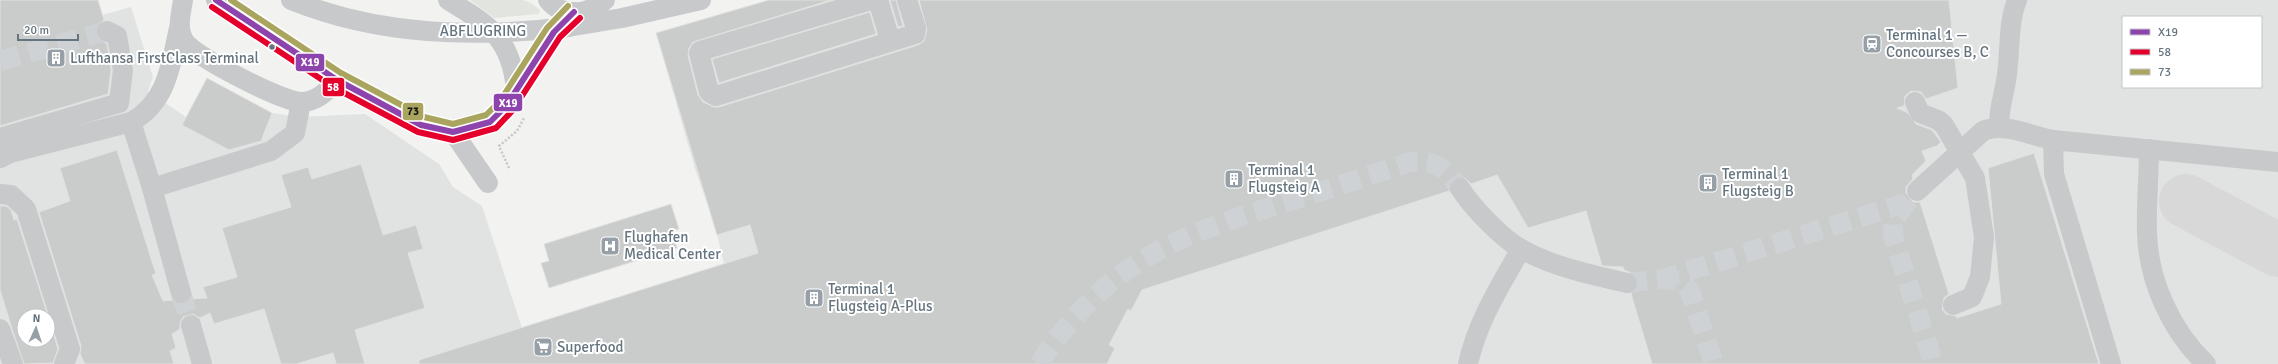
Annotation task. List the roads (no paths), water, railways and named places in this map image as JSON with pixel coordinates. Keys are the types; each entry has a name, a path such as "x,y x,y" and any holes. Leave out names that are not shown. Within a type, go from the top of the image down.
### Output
{"street":[{"path":"0,158 10,154 131,122 144,116 159,98 168,78 179,28 183,0"},
{"path":"216,0 337,80 421,125 453,132 490,122 506,106 554,32 574,12"},
{"name":"ABFLUGRING","path":"291,0 359,22 392,28 490,34 534,31 599,22 701,0"},
{"path":"448,0 481,20 496,34 512,59 516,89"},
{"path":"548,0 561,10 574,12 591,10 606,0"},
{"path":"871,0 700,51 699,53 709,92 716,96 890,40 915,34 916,28 907,0"},
{"path":"878,0 890,40"},
{"path":"1999,127 1999,109 2006,81 2012,20 2017,0"},
{"path":"179,28 184,42 199,54 245,80 278,95 301,102 312,100 325,94 337,80"},
{"path":"0,138 119,104 124,70 117,36 107,31"},
{"path":"152,188 271,152 295,133 301,102"},
{"path":"1915,102 1920,113 1944,125 1975,178 1984,237 1980,277 1972,297 1953,305"},
{"path":"131,122 152,188 181,293"},
{"path":"1917,191 1983,131 1999,127 2032,137 2053,140 2278,162"},
{"path":"453,132 488,183"},
{"path":"2053,140 2054,174 2111,364"},
{"path":"2149,149 2147,233 2152,268 2161,296 2172,320 2198,362"},
{"path":"1460,188 1489,222 1521,249 1558,265 1627,283"},
{"path":"0,194 11,195 26,209 70,349 64,364"},
{"path":"1468,364 1472,347 1482,320 1521,249"},
{"path":"191,325 202,364"},
{"path":"0,329 13,364"}],"tunnel":[{"path":"0,61 107,31"},
{"path":"1040,364 1060,334 1097,294 1145,258 1196,233 1252,213 1410,162 1427,162 1440,167 1445,170 1460,188"},
{"path":"1909,200 1893,221 1893,236 1930,352 1932,364"},
{"path":"1659,280 1906,203"},
{"path":"1627,283 1670,279 1678,281 1684,285 1690,291 1714,364"},
{"path":"181,293 191,325"}],"place":[{"name":"Terminal 1 — Concourses B, C","path":"1872,44"},
{"name":"Lufthansa FirstClass Terminal","path":"56,58"},
{"name":"Terminal 1 Flugsteig A","path":"1234,179"},
{"name":"Terminal 1 Flugsteig B","path":"1708,183"},
{"name":"Flughafen Medical Center","path":"610,246"},
{"name":"Terminal 1 Flugsteig A-Plus","path":"814,298"},
{"name":"Superfood","path":"543,347"}]}
